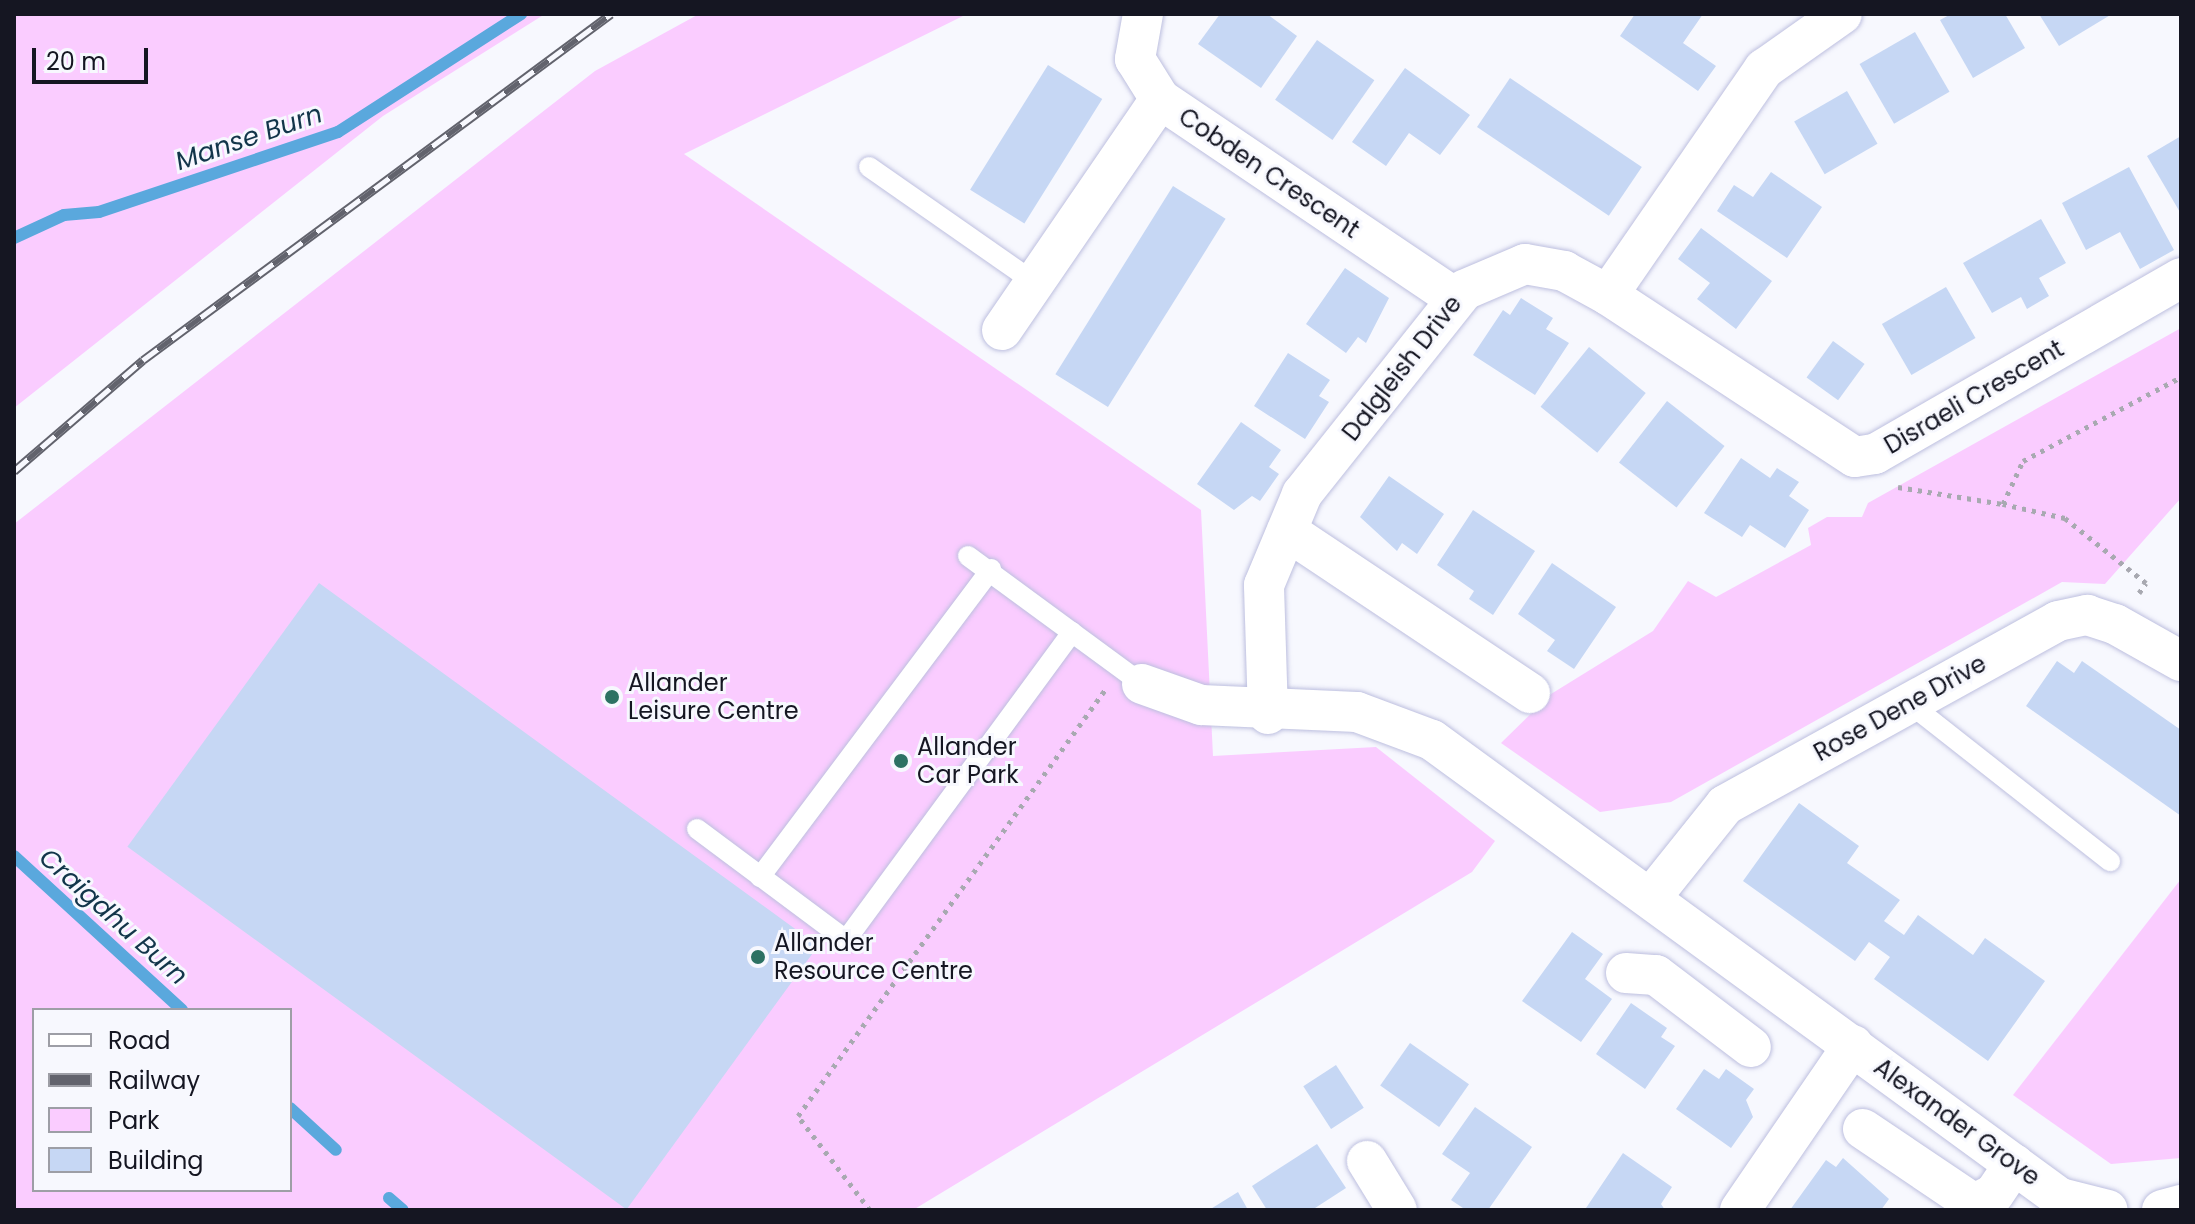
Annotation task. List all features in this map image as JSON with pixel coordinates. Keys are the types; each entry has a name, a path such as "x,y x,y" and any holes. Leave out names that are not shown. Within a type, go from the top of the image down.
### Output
{"street":[{"name":"Cobden Crescent","path":"1143,14 1135,59 1160,99 1456,299"},
{"path":"1608,295 1764,69 1842,14"},
{"path":"1002,330 1160,99"},
{"name":"Dalgleish Drive","path":"1268,714 1264,585 1302,494 1456,299 1495,273 1525,264 1564,271 1608,295"},
{"name":"Disraeli Crescent","path":"1608,295 1855,457 1875,454 2181,278"},
{"path":"1287,531 1530,693"},
{"name":"Rose Dene Drive","path":"1653,895 1725,805 2058,621 2087,615 2181,661"},
{"name":"Alexander Grove","path":"1132,676 1201,705 1268,714 1357,712 1432,740 1692,923 2060,1198 2108,1210"},
{"path":"1692,923 1641,974 1751,1047"},
{"name":"Alexander Grove","path":"1740,1210 1853,1045"},
{"path":"1863,1129 1974,1204 1994,1194 2014,1164"},
{"path":"1367,1161 1397,1210"},
{"path":"2162,1210 2181,1205"}],"lane":[{"path":"869,167 1034,282"},
{"path":"968,556 991,569 1132,676"},
{"path":"760,877 991,569"},
{"path":"697,829 846,940 1072,632"},
{"path":"1909,703 2110,861"}],"path":[{"path":"2003,504 2023,461 2181,377"},
{"path":"1953,498 2003,504 2065,518 2120,563"},
{"path":"870,1210 798,1116 1132,676"}],"green space":[{"path":"14,14 545,14 383,116 14,408"},
{"name":"Allander Leisure Centre","path":"699,14 967,14 684,154 1201,510 1213,756 1376,747 1495,841 1472,872 913,1210 14,1210 14,524 595,71"},
{"path":"2181,328 2181,498 2105,584 2062,582 1671,802 1600,812 1501,743 1551,694 1653,631 1688,581 1716,597 1811,545 1808,528 1827,517 1862,517 1868,503"},
{"path":"2181,879 2181,1158 2111,1164 2013,1095"}],"building":[{"path":"1220,14 1267,14 1297,36 1261,88 1198,44"},
{"path":"1635,14 1703,14 1683,43 1716,66 1698,91 1620,36"},
{"path":"1951,14 2005,14 2025,48 1973,78 1940,20"},
{"path":"2039,14 2112,14 2059,46"},
{"path":"1915,32 1950,92 1894,124 1860,64"},
{"path":"1317,40 1374,80 1332,140 1275,100"},
{"path":"1048,65 1102,99 1024,224 970,190"},
{"path":"1405,68 1470,115 1440,155 1409,133 1386,166 1352,142"},
{"path":"1510,78 1642,167 1609,216 1477,127"},
{"path":"1847,91 1878,144 1825,174 1794,122"},
{"path":"2181,136 2181,214 2147,156"},
{"path":"2129,167 2174,250 2140,269 2120,232 2086,250 2062,203"},
{"path":"1771,172 1822,207 1787,258 1717,211 1734,185 1753,197"},
{"path":"1173,186 1226,219 1108,407 1055,374"},
{"path":"2041,219 2066,263 2039,278 2049,296 2027,309 2021,297 1992,313 1963,263"},
{"path":"1701,228 1772,281 1736,329 1697,299 1710,283 1678,259"},
{"path":"1345,268 1389,298 1366,343 1358,337 1346,353 1306,324"},
{"path":"1946,287 1976,338 1911,375 1882,324"},
{"path":"1521,298 1553,318 1546,329 1569,343 1535,395 1473,355 1503,310 1510,315"},
{"path":"1833,341 1865,364 1838,400 1807,377"},
{"path":"1589,347 1646,393 1597,453 1541,407"},
{"path":"1288,353 1330,380 1319,396 1329,402 1305,439 1254,406"},
{"path":"1667,401 1725,446 1677,507 1619,462"},
{"path":"1241,422 1281,450 1269,467 1279,474 1260,501 1252,496 1234,510 1197,484"},
{"path":"1741,458 1770,478 1777,468 1799,482 1789,496 1809,510 1785,548 1750,525 1742,537 1704,513"},
{"path":"1389,476 1444,514 1417,554 1402,543 1397,551 1360,517"},
{"path":"1473,510 1535,551 1493,615 1469,599 1474,591 1437,565"},
{"path":"1552,563 1616,607 1574,669 1547,651 1555,640 1518,614"},
{"name":"Allander Leisure Centre","path":"319,583 818,946 627,1209 127,847"},
{"path":"2057,661 2074,673 2082,661 2181,730 2181,816 2026,706"},
{"path":"1799,803 1859,846 1847,863 1900,900 1884,921 1904,935 1918,915 1973,955 1985,938 2045,981 1988,1061 1874,979 1890,957 1869,942 1855,961 1743,881"},
{"path":"1572,932 1603,954 1585,979 1612,999 1581,1042 1522,1001"},
{"path":"1631,1003 1667,1028 1661,1037 1675,1046 1645,1089 1596,1054"},
{"path":"1410,1043 1469,1084 1439,1127 1380,1086"},
{"path":"1336,1065 1364,1108 1331,1129 1303,1086"},
{"path":"1704,1069 1719,1079 1726,1069 1754,1089 1746,1100 1753,1117 1731,1148 1676,1109"},
{"path":"1475,1107 1532,1147 1488,1210 1466,1210 1451,1200 1470,1173 1442,1154"},
{"path":"1317,1144 1346,1188 1312,1210 1267,1210 1252,1186"},
{"path":"1623,1153 1672,1187 1661,1204 1665,1210 1586,1208"},
{"path":"1843,1158 1889,1199 1881,1210 1790,1210 1826,1160 1836,1167"},
{"path":"1238,1192 1248,1210 1209,1210"}],"waterway":[{"name":"Manse Burn","path":"14,238 64,215 99,212 338,132 521,14"},
{"name":"Craigdhu Burn","path":"14,856 180,1008"},
{"name":"Craigdhu Burn","path":"292,1110 336,1150"},
{"name":"Craigdhu Burn","path":"389,1198 403,1210"}],"railway":[{"path":"14,471 143,360 611,14"}],"place":[{"name":"Allander Leisure Centre","path":"612,697"},
{"name":"Allander Car Park","path":"901,761"},
{"name":"Allander Resource Centre","path":"758,957"}]}
